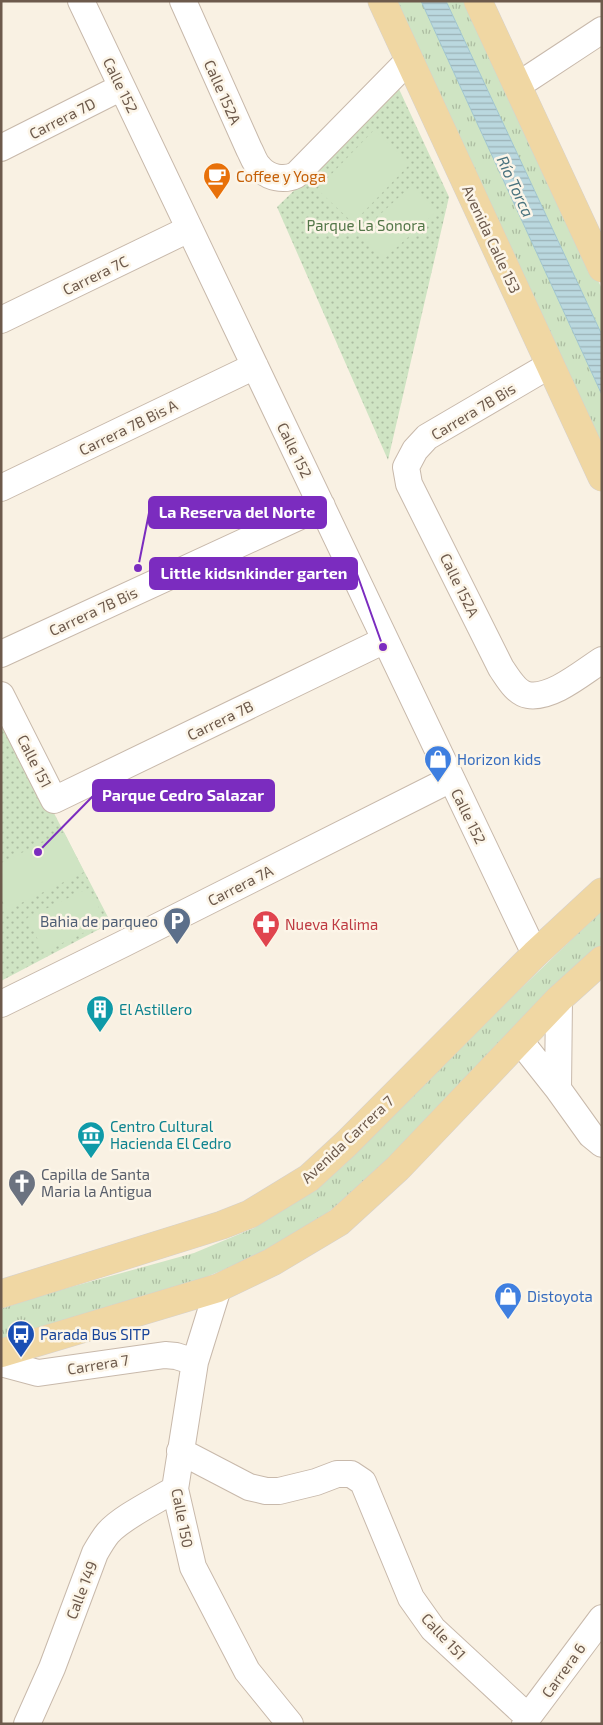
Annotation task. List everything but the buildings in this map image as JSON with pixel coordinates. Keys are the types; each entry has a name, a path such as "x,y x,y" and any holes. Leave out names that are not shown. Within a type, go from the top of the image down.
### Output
{"main road":[{"name":"Avenida Calle 153","path":"382,1 602,477"},
{"path":"478,1 602,268"},
{"name":"Avenida Carrera 7","path":"1,1294 222,1226 250,1214 309,1178 347,1143 535,954 602,892"},
{"path":"1,1353 218,1288 272,1262 339,1222 398,1168 559,999 602,960"}],"street":[{"name":"Calle 152","path":"81,1 535,954"},
{"name":"Calle 152A","path":"183,1 258,167 272,176 288,179 296,175 409,60"},
{"path":"517,86 602,30"},
{"name":"Carrera 7D","path":"1,148 122,88"},
{"name":"Carrera 7C","path":"1,320 189,229"},
{"name":"Carrera 7B Bis","path":"406,467 414,450 427,438 550,365"},
{"name":"Carrera 7B Bis A","path":"1,488 255,366"},
{"name":"Calle 152A","path":"406,467 409,484 501,668 513,686 527,695 545,695 602,660"},
{"name":"Carrera 7B Bis","path":"1,654 322,506"},
{"name":"Carrera 7B","path":"54,800 385,640"},
{"name":"Calle 151","path":"1,695 54,800"},
{"name":"Carrera 7A","path":"1,1004 452,778"},
{"path":"558,1090 559,999"},
{"path":"520,1041 591,1135 602,1144"},
{"name":"Calle 150","path":"218,1288 195,1362 175,1489 193,1567 247,1671 290,1724"},
{"name":"Carrera 7","path":"1,1363 38,1373 165,1355 176,1356 195,1362"},
{"name":"Calle 151","path":"180,1451 249,1488 266,1491 279,1491 316,1482 336,1474 351,1474 363,1482 411,1598 433,1629 527,1720"},
{"name":"Calle 149","path":"27,1724 52,1668 95,1553 101,1542 119,1523 175,1489"},
{"name":"Carrera 6","path":"527,1720 602,1618"}],"green space":[{"path":"392,1 467,1 602,289 602,447"},
{"name":"Parque La Sonora","path":"399,89 449,197 388,460 277,207"},
{"path":"374,130 410,164 353,223 317,189"},
{"path":"412,185 437,211 384,259 360,233"},
{"path":"1,711 111,923 1,981"},
{"path":"64,832 84,872 7,910 1,898 1,863"},
{"path":"89,888 106,922 44,952 27,918"},
{"path":"602,910 602,944 485,1062 394,1159 351,1195 297,1235 235,1265 194,1282 1,1339 1,1309 42,1295 194,1253 254,1228 302,1198 342,1167"}],"water":[{"name":"Río Torca","path":"421,1 446,1 602,335 602,395"}],"place":[{"name":"Coffee y Yoga","path":"217,200"},
{"name":"La Reserva del Norte","path":"138,568"},
{"name":"Little kidsnkinder garten","path":"383,647"},
{"name":"Horizon kids","path":"438,783"},
{"name":"Parque Cedro Salazar","path":"38,852"},
{"name":"Bahia de parqueo","path":"177,945"},
{"name":"Nueva Kalima","path":"266,948"},
{"name":"El Astillero","path":"100,1033"},
{"name":"Centro Cultural Hacienda El Cedro","path":"91,1159"},
{"name":"Capilla de Santa Maria la Antigua","path":"22,1207"},
{"name":"Distoyota","path":"508,1320"},
{"name":"Parada Bus SITP","path":"21,1358"}]}
